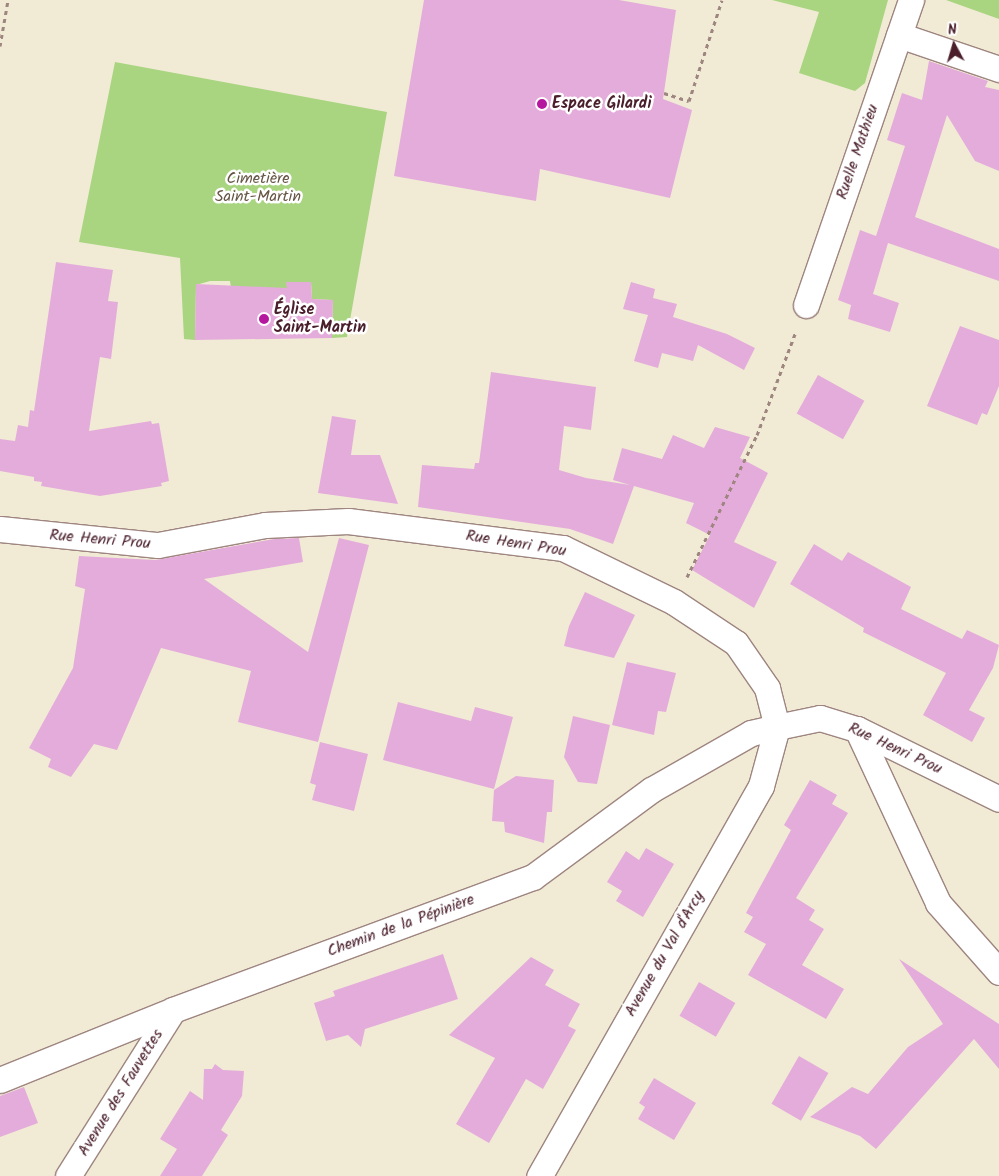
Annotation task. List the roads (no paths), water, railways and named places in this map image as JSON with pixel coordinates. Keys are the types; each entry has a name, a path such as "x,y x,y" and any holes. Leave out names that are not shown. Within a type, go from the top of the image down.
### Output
{"street":[{"name":"Ruelle Mathieu","path":"806,305 911,0"},
{"path":"899,35 999,69"},
{"name":"Rue Henri Prou","path":"0,529 158,545 265,525 348,522 563,548 674,602 736,643 768,688 777,727 820,718 857,729 999,799"},
{"name":"Chemin de la Pépinière","path":"0,1080 174,1010 533,877 652,790 751,732 777,727"},
{"name":"Avenue du Val d'Arcy","path":"540,1176 761,786 777,727"},
{"path":"857,729 938,903 999,972"},
{"name":"Avenue des Fauvettes","path":"68,1176 174,1010"}],"place":[{"name":"Espace Gilardi","path":"542,104"},
{"name":"Église Saint-Martin","path":"264,319"}],"park label":[{"name":"Cimetière Saint-Martin","path":"258,188"}]}
